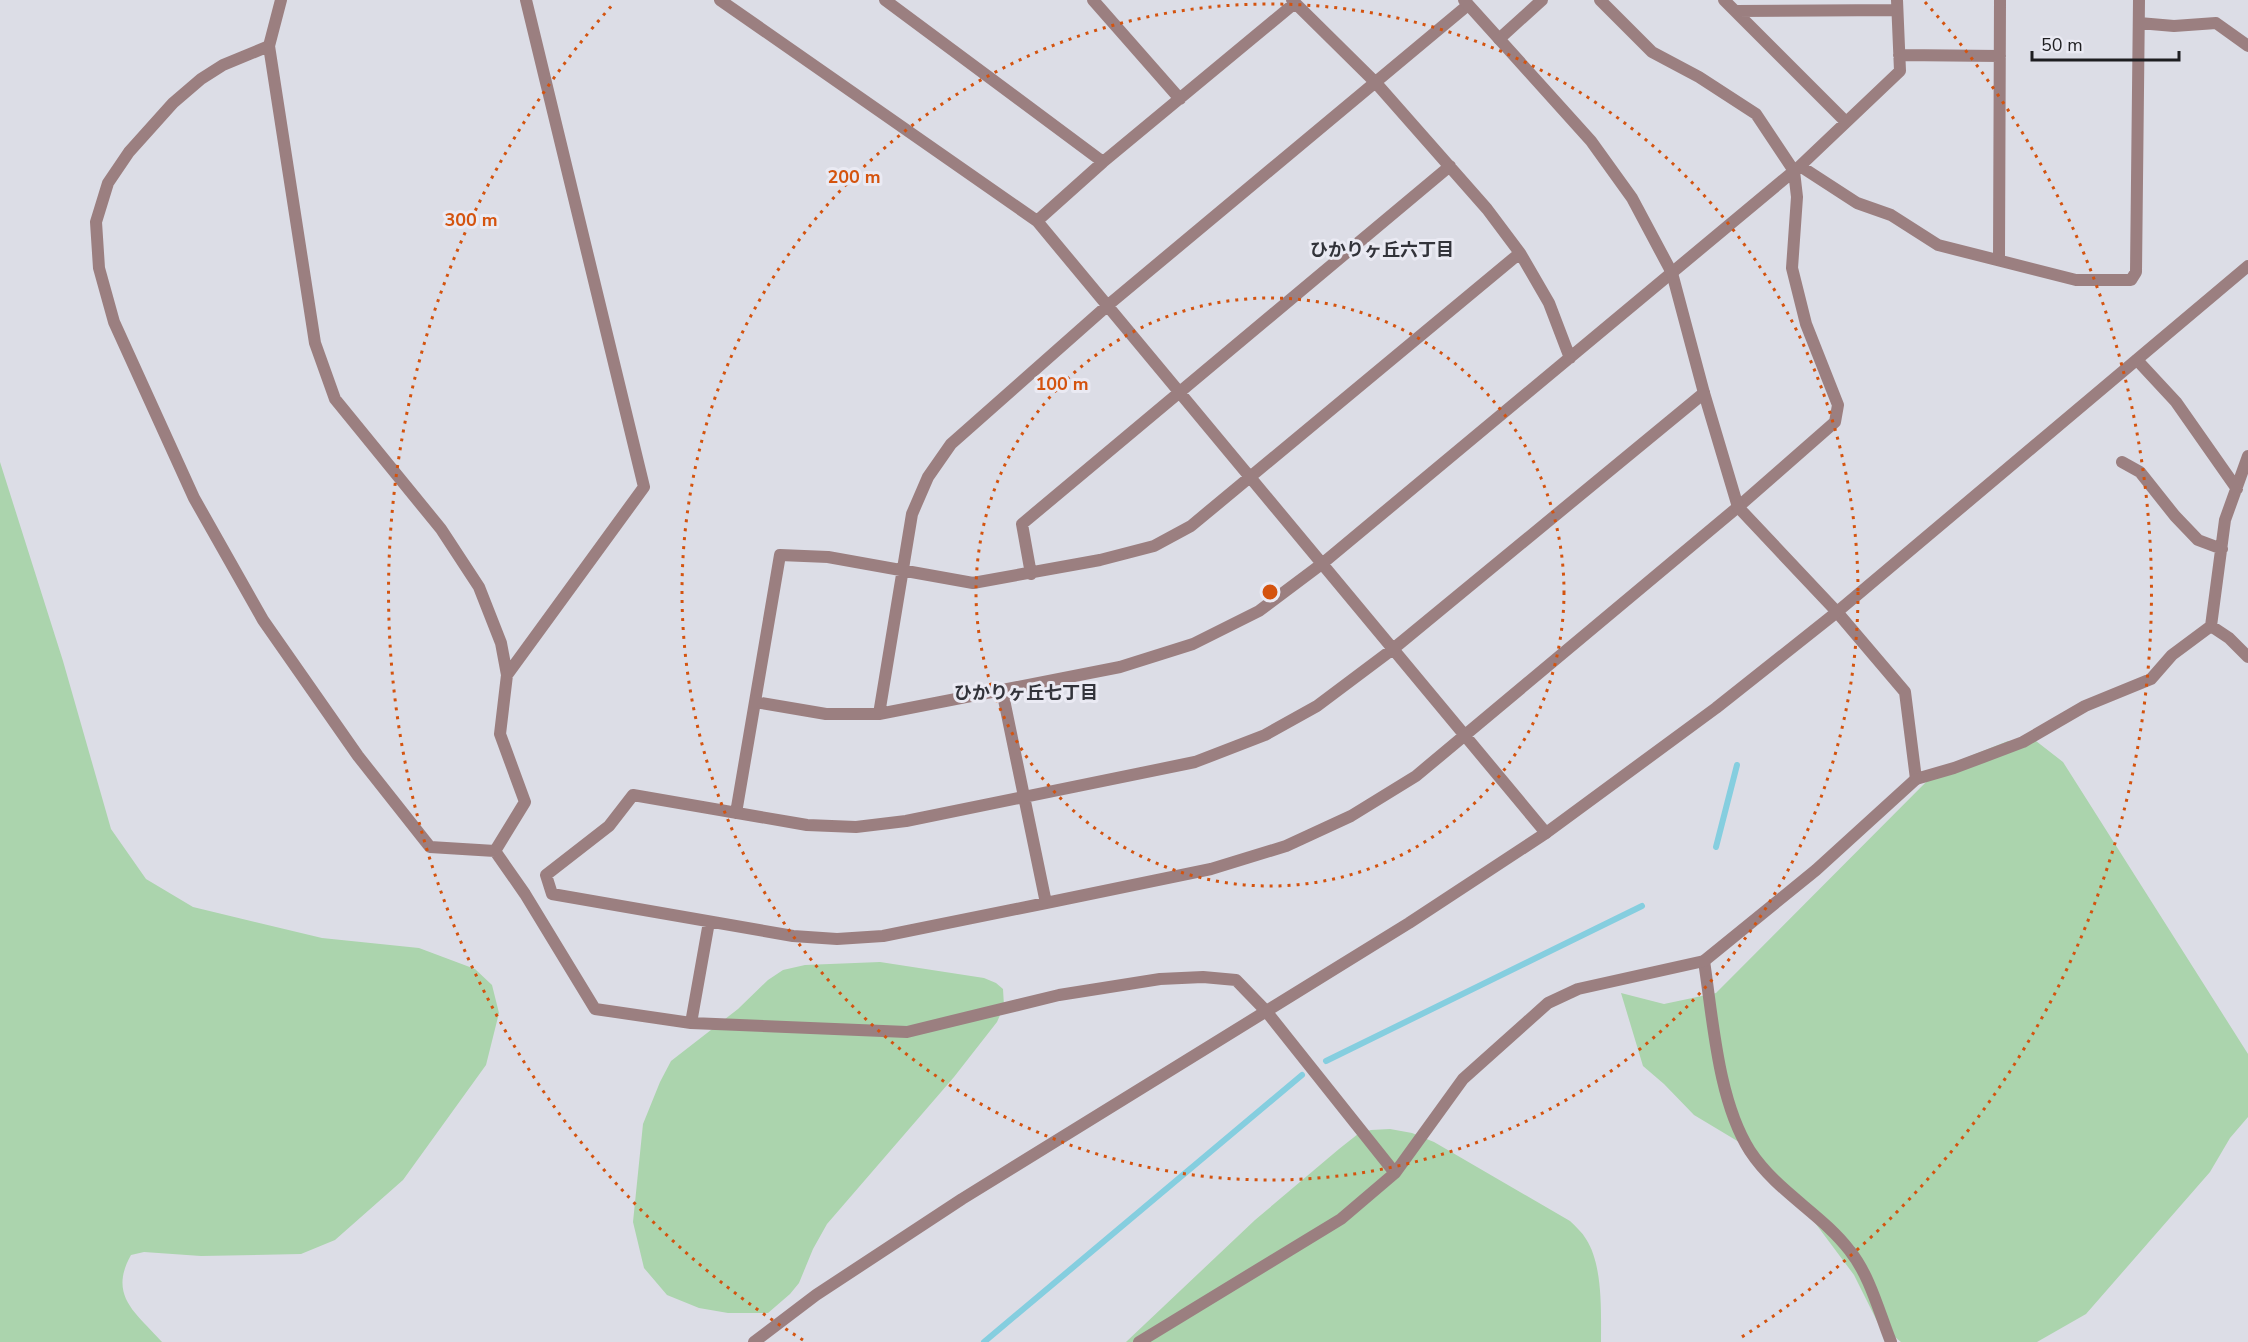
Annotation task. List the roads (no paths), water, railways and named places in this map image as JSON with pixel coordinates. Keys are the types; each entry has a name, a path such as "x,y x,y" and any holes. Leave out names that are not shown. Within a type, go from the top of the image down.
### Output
{"street":[{"path":"281,0 269,46 315,343 335,399 441,530 480,586 501,643 507,675 500,734 525,802 495,851"},
{"path":"507,675 644,487 526,0"},
{"path":"720,0 1037,221 1546,834"},
{"path":"885,0 1103,162"},
{"path":"1093,0 1180,99"},
{"path":"1499,39 1542,0"},
{"path":"1600,0 1652,52 1699,77 1756,114 1797,169 1857,203 1891,215 1938,245 2076,280 2131,280 2136,272 2139,0"},
{"path":"1724,0 1845,122"},
{"path":"1999,260 2000,0"},
{"path":"1037,221 1293,1 1376,83 1487,209 1520,253 1549,303 1570,358"},
{"path":"879,714 912,514 928,477 951,444 1107,306 1376,83 1466,2 1591,141 1632,198 1672,273 1738,507 1837,612 1905,692 1916,779"},
{"path":"754,702 826,714 879,714 1120,667 1193,644 1259,611 1323,563 1797,169 1900,71 1897,5 1736,12"},
{"path":"2139,23 2174,26 2216,23 2248,46"},
{"path":"269,46 223,65 194,85 173,103 129,152 108,183 96,222 99,268 114,322 194,498 263,620 358,756 430,847 495,851"},
{"path":"1899,55 2000,56"},
{"path":"1031,574 1022,524 1450,166"},
{"path":"1704,393 1393,649 1317,706 1265,735 1194,762 906,821 856,827 807,825 633,795 609,826 546,875 552,894 794,936 837,939 883,936 1211,869 1286,846 1351,816 1416,776 1738,507 1835,422 1838,405 1806,324 1792,268 1797,169"},
{"path":"736,813 780,555 828,557 973,583 1100,560 1154,546 1191,526 1520,253"},
{"path":"754,1342 816,1295 962,1199 1409,923 1546,834 1716,708 1837,612 2248,266"},
{"path":"2137,360 2176,402 2236,489"},
{"path":"1139,1342 1341,1219 1395,1173 1463,1078 1548,1003 1578,989 1704,961 1816,870 1916,779 1954,768 2023,742 2085,706 2151,679 2172,655 2211,626 2226,520 2248,456"},
{"path":"2122,462 2140,472 2175,516 2198,540 2222,549"},
{"path":"2211,626 2229,638 2248,657"},
{"path":"1002,690 1046,903"},
{"path":"495,851 525,894 595,1009 691,1023 907,1032 1059,995 1160,979 1203,977 1236,980 1266,1011 1395,1173"},
{"path":"691,1023 710,922"},
{"path":"1704,961 1726,1097 1739,1129 1750,1150 1766,1171 1850,1250 1863,1273 1891,1342"}],"waterway":[{"path":"1716,847 1737,765"},
{"path":"1326,1061 1642,906"},
{"path":"984,1342 1302,1075"}],"district":[{"name":"ひかりヶ丘六丁目","path":"1382,250"},
{"name":"ひかりヶ丘七丁目","path":"1026,693"}]}
